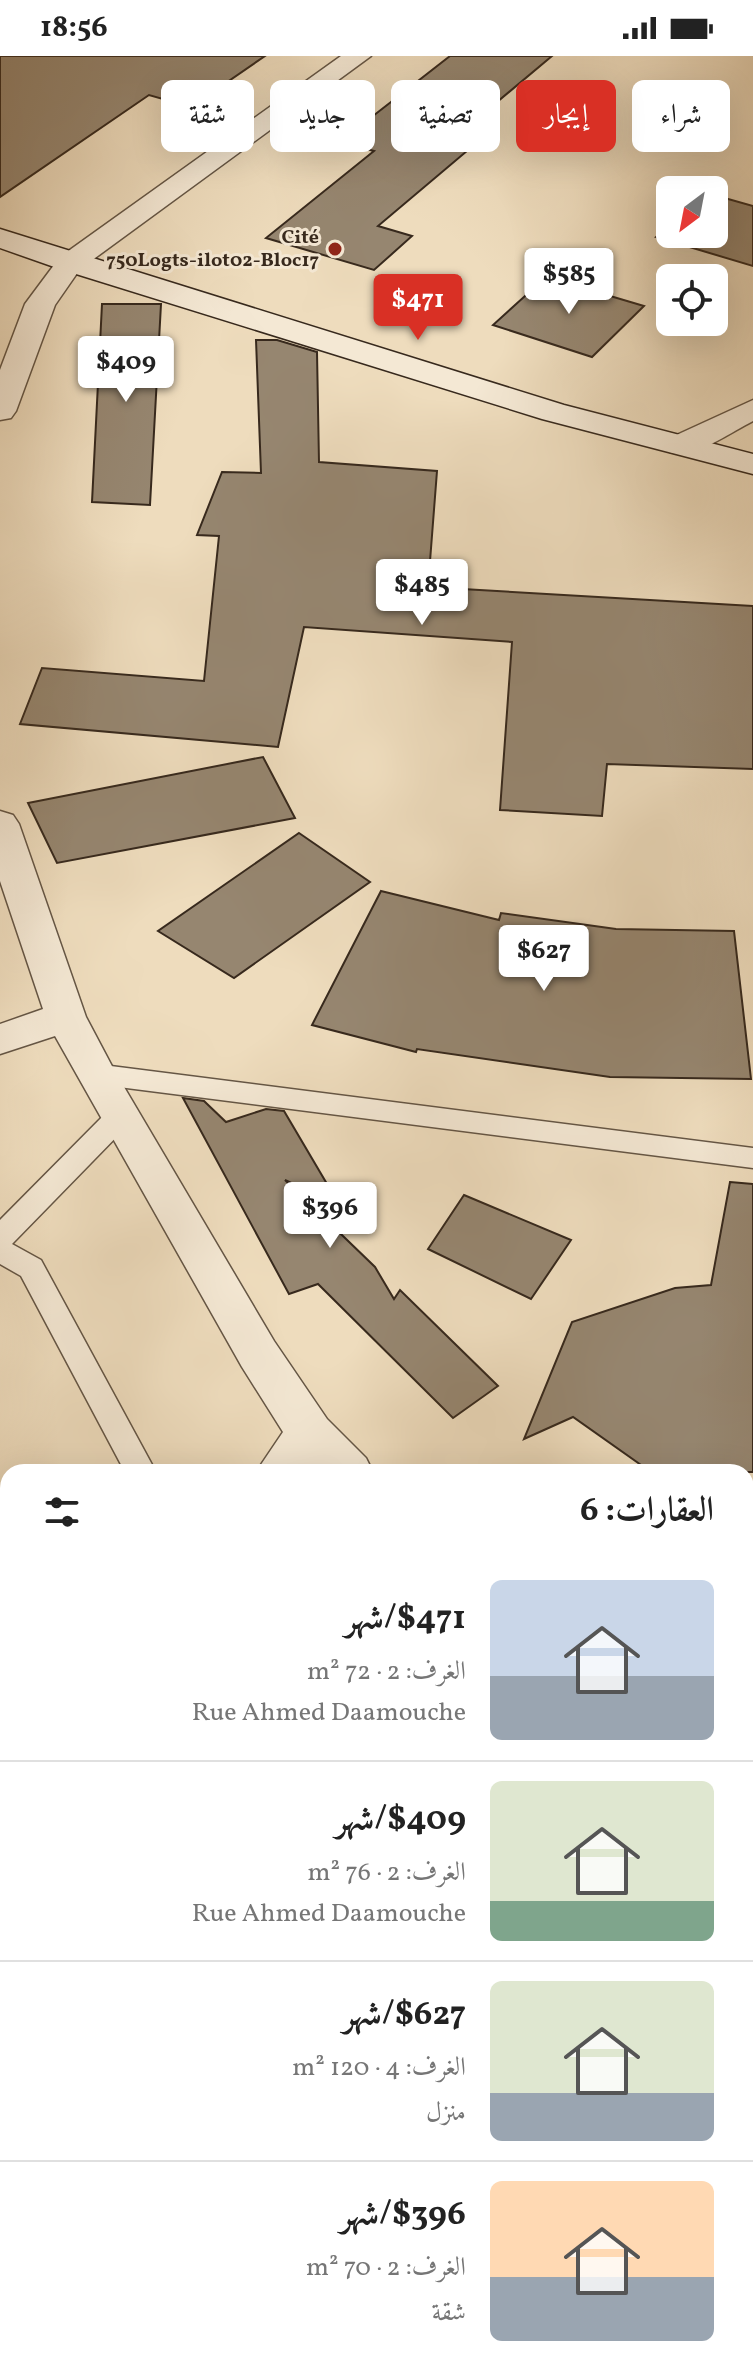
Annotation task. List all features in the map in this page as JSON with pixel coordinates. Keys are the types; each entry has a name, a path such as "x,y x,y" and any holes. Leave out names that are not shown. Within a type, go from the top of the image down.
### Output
{"street":[{"path":"0,411 40,304 70,263 358,56"},
{"path":"0,238 70,263 538,408 753,464"},
{"path":"681,445 753,409"},
{"path":"0,824 66,1017 95,1074 258,1354 310,1433 341,1464"},
{"path":"0,1039 66,1017"},
{"path":"286,1464 310,1433"}],"lane":[{"path":"95,1074 753,1158"},
{"path":"0,1238 120,1116"},
{"path":"0,1251 31,1268 137,1464"}],"building":[{"path":"0,56 265,56 230,80 161,80 161,98 149,95 0,197"},
{"path":"450,56 552,56 523,80 516,80 516,86 500,100 500,80 419,80"},
{"path":"391,102 391,152 466,152 378,226 412,236 374,270 266,238 375,152 375,114"},
{"path":"728,199 753,206 753,266 693,248 728,248"},
{"path":"546,277 644,306 592,357 493,325"},
{"path":"102,304 161,304 150,505 92,502"},
{"path":"256,340 277,340 317,352 319,462 437,471 428,587 753,606 753,769 607,764 602,816 500,810 512,642 304,627 278,747 20,724 42,668 204,681 219,536 197,535 222,472 261,473"},
{"path":"263,757 295,818 57,863 28,803"},
{"path":"299,833 370,882 234,978 158,931"},
{"path":"381,891 499,920 501,913 616,929 734,931 751,1079 610,1077 417,1049 416,1052 312,1025"},
{"path":"183,1098 204,1101 226,1122 266,1109 284,1111 340,1206 285,1180 375,1267 394,1299 400,1290 498,1386 453,1418 318,1284 289,1294"},
{"path":"730,1182 753,1184 753,1464 640,1464 573,1417 524,1439 572,1322 675,1288 711,1285"},
{"path":"464,1195 571,1240 531,1299 428,1249"}],"place":[{"name":"Cité 750Logts-ilot02-Bloc17","path":"335,249"}]}
